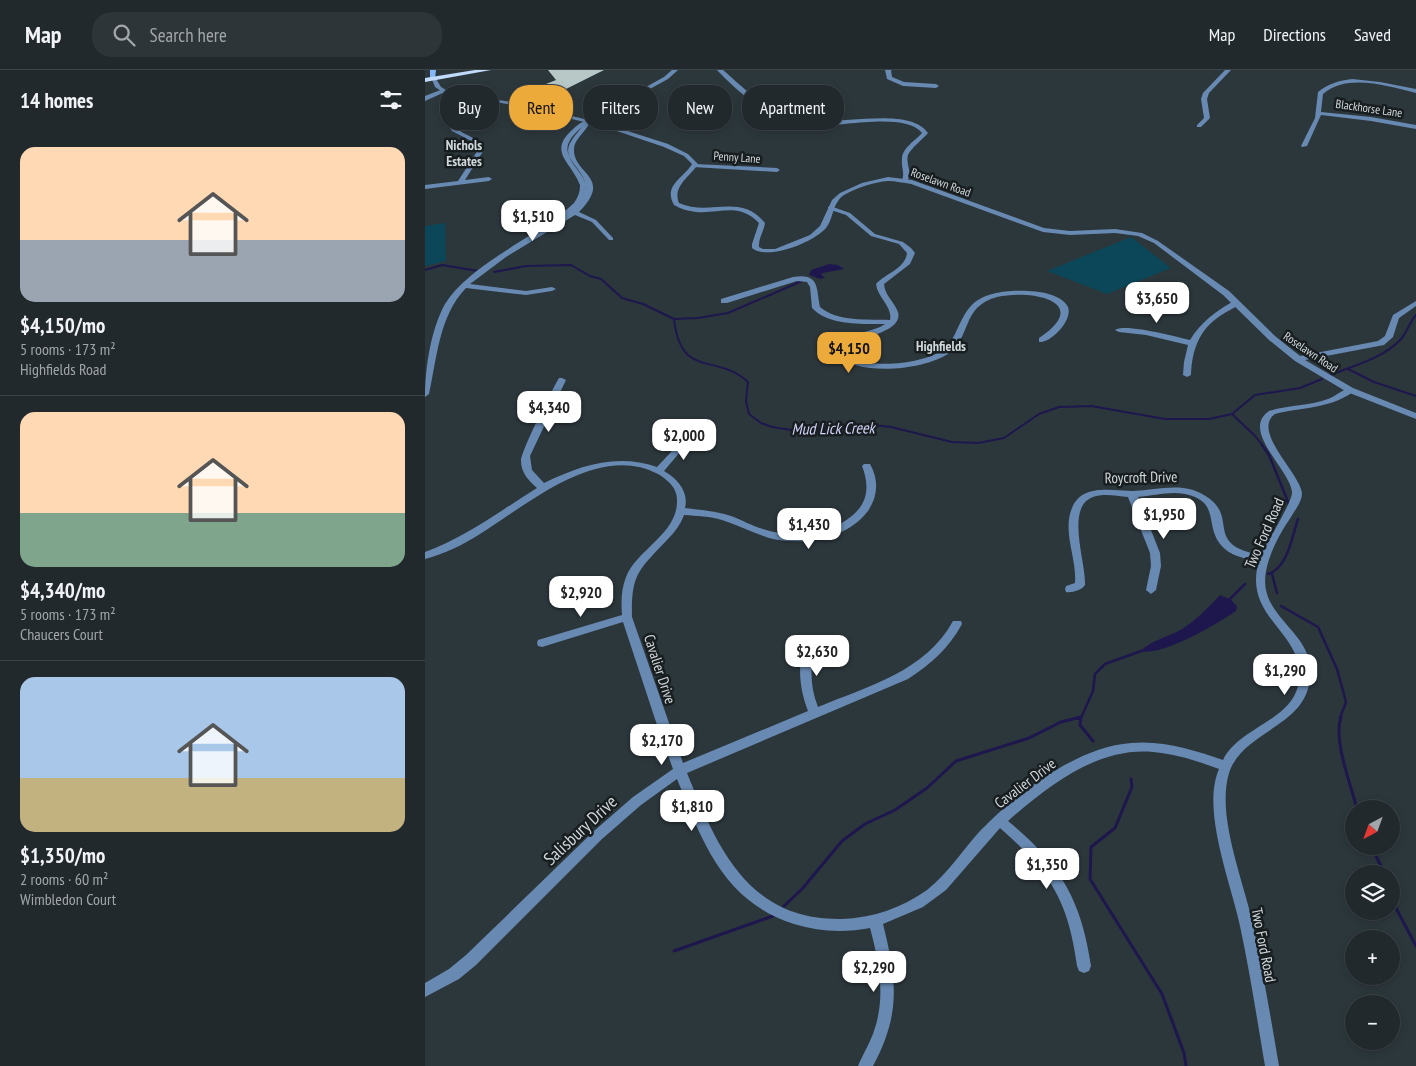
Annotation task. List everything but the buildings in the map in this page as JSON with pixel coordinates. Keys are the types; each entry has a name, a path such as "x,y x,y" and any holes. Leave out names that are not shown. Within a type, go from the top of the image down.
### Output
{"main road":[{"path":"429,79 433,70"},
{"path":"429,79 488,70"}],"street":[{"path":"653,85 675,70"},
{"path":"720,70 765,109 793,121 817,124 901,120 919,125 925,133 905,154 904,162 907,175 905,180"},
{"path":"888,70 889,78 899,83 936,86"},
{"path":"1199,126 1207,118 1206,93 1228,70"},
{"path":"429,79 440,88"},
{"path":"1304,146 1317,122 1320,93 1333,84 1366,82 1416,91"},
{"path":"425,99 440,92"},
{"path":"499,101 583,121"},
{"name":"Blackhorse Lane","path":"1319,113 1416,127"},
{"path":"425,394 445,314 454,297 464,286 572,211 581,197 583,187 565,158 564,147 578,127 583,124"},
{"path":"455,130 473,139 480,146 479,153 460,182"},
{"path":"615,130 665,144 690,156 695,161 695,166"},
{"name":"Roselawn Road","path":"695,166 675,187 673,197 676,204 692,209 736,207 749,211 761,224 761,230 755,244 759,250 776,251 813,236 823,228 830,208 837,198 855,187 882,180 905,180 1043,230 1071,233 1115,230 1145,235 1237,303 1272,338 1297,359 1350,390 1416,416"},
{"name":"Penny Lane","path":"695,166 777,170"},
{"path":"425,187 489,179"},
{"path":"830,208 848,214 873,235 895,240 909,249 911,253 910,260 880,284 881,293 895,314 893,322 883,330 847,342 842,348 843,358 853,364 875,367 905,364 938,356 953,344 974,306 992,298 1016,292 1043,295 1059,302 1065,308 1062,319 1052,332 1042,340"},
{"path":"572,211 594,220 611,239"},
{"path":"724,302 796,279 805,279 810,281 815,287 816,308 822,314 846,319 893,322"},
{"path":"464,286 525,292 552,290"},
{"path":"1187,375 1187,358 1191,343 1199,331 1210,320 1237,303"},
{"path":"1297,359 1381,343 1389,337 1397,317 1416,303"},
{"path":"1119,330 1146,333 1191,343"},
{"path":"544,488 530,476 525,464 562,380"},
{"name":"Two Ford Road","path":"1272,1066 1246,924 1223,832 1222,781 1226,766 1244,742 1283,717 1292,708 1303,687 1305,668 1300,651 1267,606 1261,592 1260,575 1283,521 1294,506 1297,493 1293,480 1267,438 1264,426 1265,419 1276,411 1311,407 1333,401 1350,390"},
{"path":"659,471 676,452 681,435"},
{"path":"425,556 475,534 544,488 576,471 603,464 635,464 659,471 669,477 679,489 682,503 681,511 723,517 758,531 782,537 817,536 841,528 864,510 872,491 871,474 867,466"},
{"name":"Roycroft Drive","path":"1070,589 1080,585 1081,573 1075,548 1077,505 1095,493 1110,491 1132,494 1180,490 1199,496 1216,511 1219,534 1224,542 1235,551 1266,559"},
{"path":"1132,494 1155,552 1156,566 1151,590"},
{"name":"Cavalier Drive","path":"681,511 671,529 644,556 631,574 625,594 627,617 679,771 721,861 732,876 757,901 784,914 809,922 845,925 875,921 911,906 941,886 1000,821 1053,779 1078,763 1108,750 1138,746 1165,748 1195,755 1226,766"},
{"path":"542,643 627,617"},
{"name":"Salisbury Drive","path":"425,990 454,974 471,960 598,835 637,801 679,771 889,683 918,668 944,645 957,624"},
{"path":"812,641 804,675 809,700 815,714"},
{"path":"1000,821 1040,857 1064,891 1078,928 1084,966"},
{"path":"865,1066 878,1041 884,1022 889,990 883,952 875,921"}],"shaded area":[{"path":"445,223 446,261 425,266 425,226"},
{"path":"1131,237 1171,268 1107,294 1047,271"},
{"path":"829,264 838,265 844,269 823,273 821,274 825,278 820,279 809,275 811,270"},
{"path":"1220,595 1231,600 1237,606 1236,611 1190,638 1162,649 1141,651 1150,644 1177,632 1187,625 1202,614"}],"waterway":[{"name":"Mud Lick Creek","path":"425,270 442,265 478,271"},
{"name":"Mud Lick Creek","path":"494,272 526,266 571,265 590,276 601,279 622,298 643,304 674,319"},
{"path":"674,319 698,318 728,313 802,281"},
{"path":"1330,375 1368,361 1394,346 1401,339 1416,315"},
{"name":"Mud Lick Creek","path":"674,319 678,338 684,350 692,358 736,373 748,382 746,401 749,414 761,423 772,427 798,431 873,425 891,427 952,442 978,443 1004,438 1039,414 1059,407 1091,406 1165,419 1209,419 1232,414"},
{"path":"1348,369 1374,382 1416,396"},
{"name":"Mud Lick Creek","path":"1232,414 1255,395 1300,388 1322,379"},
{"path":"1232,414 1263,446"},
{"path":"1262,445 1269,455 1289,504"},
{"path":"1268,574 1275,571 1285,558 1298,519"},
{"path":"1272,574 1277,593"},
{"path":"1229,600 1245,584"},
{"path":"1281,606 1318,627 1337,669 1346,702 1340,718"},
{"path":"1081,718 1093,691 1095,674 1105,664 1144,650"},
{"path":"784,906 802,889 842,841 865,824 895,810 927,788 956,761 1029,738 1061,722 1081,717"},
{"path":"1081,717 1080,725 1093,741"},
{"path":"1341,717 1339,738 1354,800"},
{"path":"1131,779 1132,787 1115,828 1091,847 1090,879 1162,994 1184,1053 1186,1066"},
{"path":"1376,855 1380,865"},
{"path":"674,951 773,916"},
{"path":"1400,916 1416,946"}],"district":[{"name":"Nichols Estates","path":"464,154"},
{"name":"Highfields","path":"941,346"}]}
